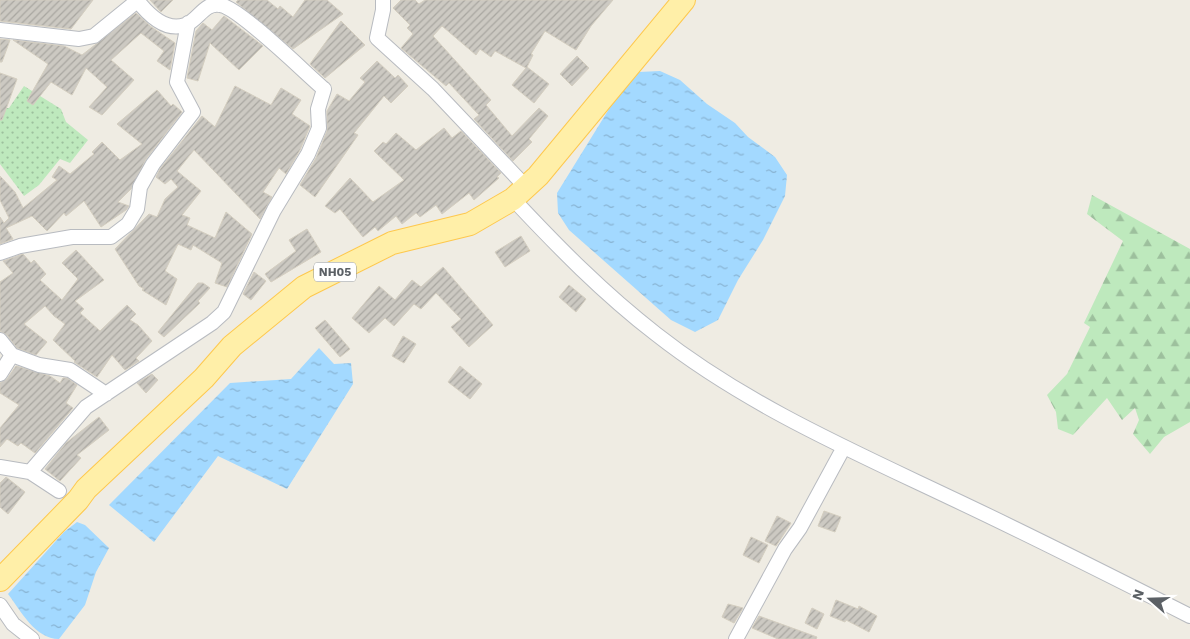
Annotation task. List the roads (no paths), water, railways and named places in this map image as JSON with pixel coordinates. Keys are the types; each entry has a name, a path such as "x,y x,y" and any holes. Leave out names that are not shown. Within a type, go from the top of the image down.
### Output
{"main road":[{"name":"NH05","path":"0,580 86,490 204,378 232,346 304,287 392,243 470,224 519,193 538,176 684,0"}],"street":[{"path":"0,30 79,39 94,36 137,0 148,15 170,25 185,25 208,6 220,4 242,18 324,89 318,110 320,128 308,154 274,210 224,312 212,323 86,407 30,472"},
{"path":"383,0 383,10 377,38 433,89 579,269 656,334 699,365 776,411 844,447 1190,616"},
{"path":"0,253 20,246 72,237 111,237 128,224 137,209 140,187 154,164 193,112 176,82 188,23"},
{"path":"0,340 12,355 39,365 70,370 106,394"},
{"path":"0,374 12,355"},
{"path":"736,639 844,447"},
{"path":"0,467 30,472 58,491"},
{"path":"0,605 13,624 32,639"}],"water":[{"path":"660,71 680,80 707,104 735,123 748,137 775,157 787,175 785,196 763,240 738,280 718,320 695,332 671,320 569,230 558,213 557,193 622,88 639,72"},
{"path":"319,348 334,364 351,363 353,384 287,489 218,456 154,542 109,505 230,383 291,379"},
{"path":"77,522 85,525 109,548 96,572 85,605 59,639 50,638 29,623 8,594 64,532"}]}
